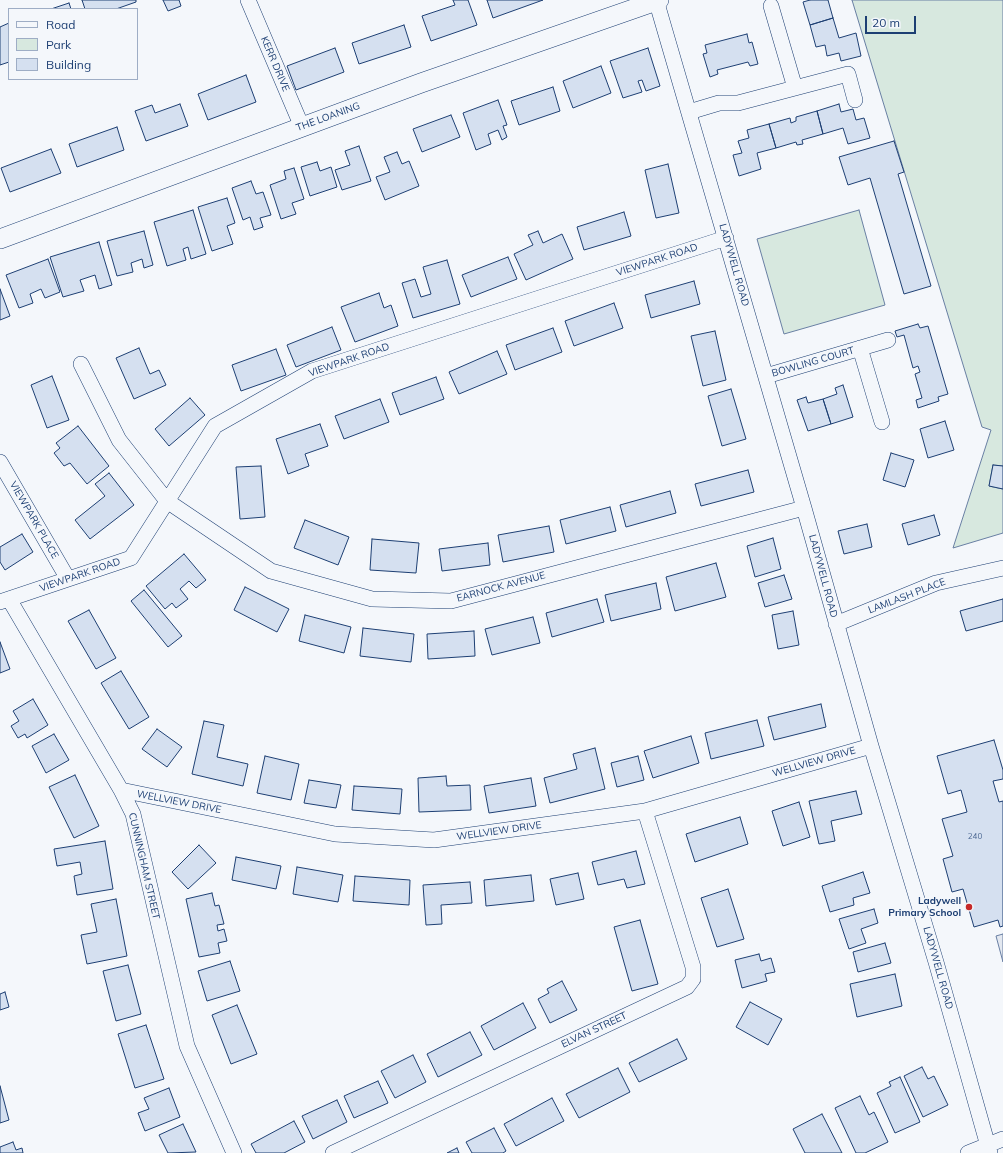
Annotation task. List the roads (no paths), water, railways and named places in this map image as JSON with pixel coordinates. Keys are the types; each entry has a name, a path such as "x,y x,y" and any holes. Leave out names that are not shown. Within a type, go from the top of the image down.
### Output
{"street":[{"name":"KERR DRIVE","path":"248,0 302,127"},
{"name":"THE LOANING","path":"0,239 420,83 657,0"},
{"name":"LADYWELL ROAD","path":"657,0 804,508 871,746 936,962 989,1149"},
{"path":"771,6 795,88"},
{"path":"689,112 718,103 738,103 848,74 855,100"},
{"name":"VIEWPARK ROAD","path":"4,600 131,558 215,426 312,370 726,238"},
{"name":"BOWLING COURT","path":"766,376 888,340"},
{"name":"BOWLING COURT","path":"860,348 882,422"},
{"name":"EARNOCK AVENUE","path":"81,364 119,440 167,501 270,571 372,599 451,601 804,508"},
{"name":"VIEWPARK PLACE","path":"0,462 68,579"},
{"name":"LAMLASH PLACE","path":"836,624 936,583 1003,568"},
{"name":"CUNNINGHAM STREET","path":"4,600 121,790 133,814 187,1046 234,1153"},
{"name":"WELLVIEW DRIVE","path":"121,790 335,834 434,840 644,811 871,746"},
{"name":"ELVAN STREET","path":"333,1153 688,987 693,979 693,967 644,811"},
{"path":"968,1153 989,1149 1003,1139"}],"place":[{"name":"Ladywell Primary School","path":"969,907"}]}
